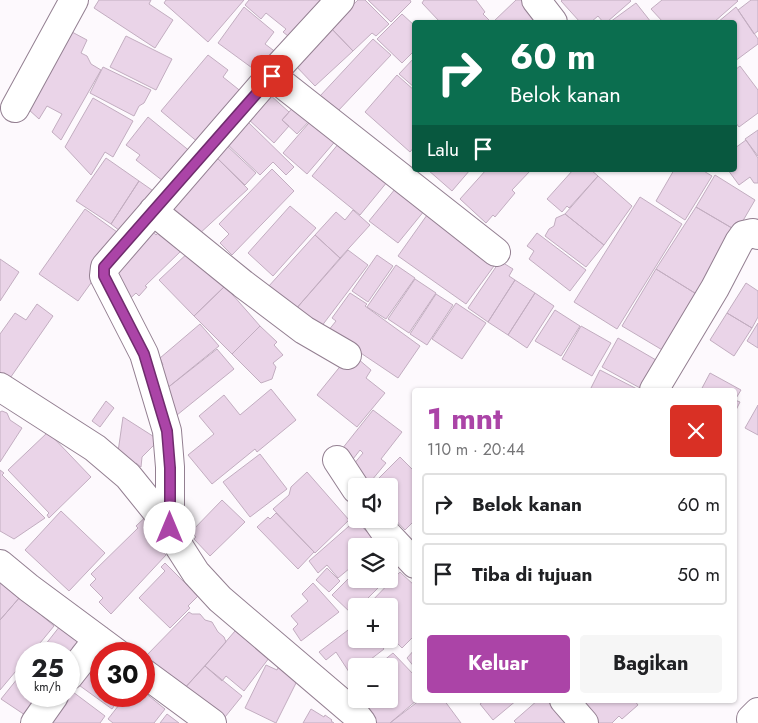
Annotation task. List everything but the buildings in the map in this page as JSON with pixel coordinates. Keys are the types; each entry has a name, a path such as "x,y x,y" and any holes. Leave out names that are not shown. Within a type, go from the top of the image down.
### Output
{"street":[{"path":"15,108 74,0"},
{"path":"170,528 170,468 167,431 144,354 104,276 104,267 340,0"},
{"path":"536,0 552,20"},
{"path":"272,76 496,252"},
{"path":"153,211 243,284 304,330 347,355"},
{"path":"655,388 715,288 739,242 744,236 758,235"},
{"path":"0,387 95,448 128,476 170,528 196,573 220,599 355,714 362,723"},
{"path":"337,460 349,478"},
{"path":"382,528 412,561"},
{"path":"0,564 29,588 103,642"},
{"path":"80,668 90,660"},
{"path":"155,681 212,723"},
{"path":"567,703 584,723"},
{"path":"35,723 46,707"},
{"path":"755,723 751,719 758,712"}],"route":[{"path":"170,528 170,468 167,431 144,354 104,276 104,267 272,76"}]}
